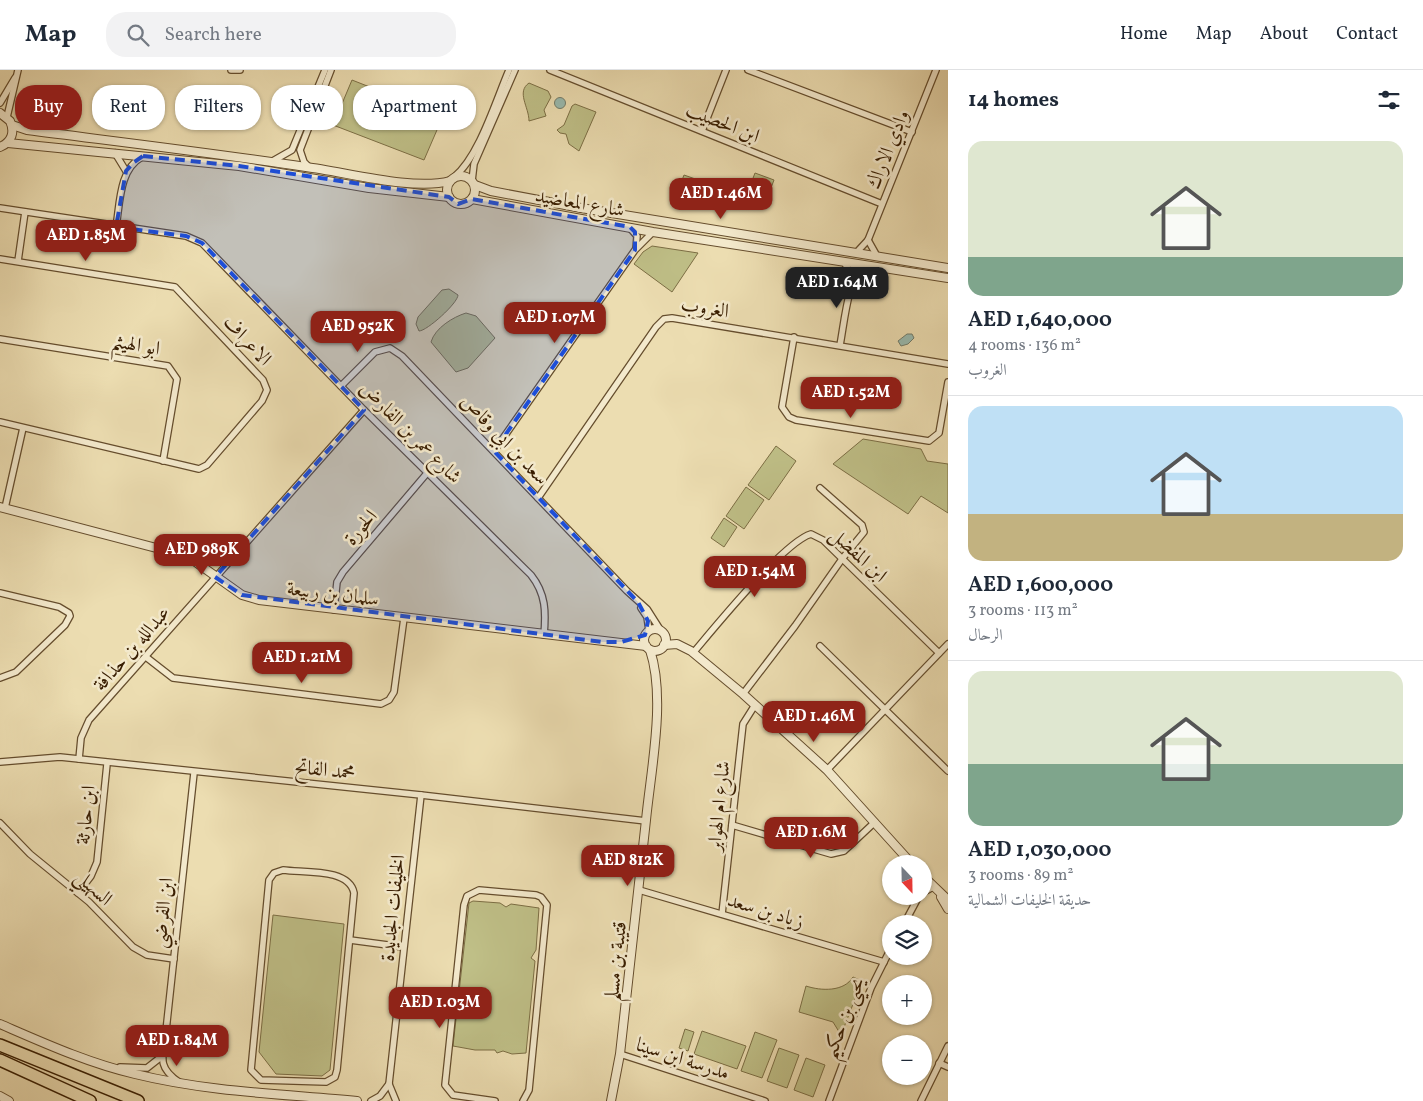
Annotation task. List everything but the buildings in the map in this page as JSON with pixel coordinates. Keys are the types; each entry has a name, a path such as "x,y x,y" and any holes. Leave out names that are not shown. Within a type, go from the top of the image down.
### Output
{"highway":[{"path":"0,1045 138,1101"},
{"path":"0,1060 90,1101"}],"street":[{"path":"231,70 240,70"},
{"path":"270,162 278,160 292,150 325,70"},
{"path":"308,167 301,156 302,143 331,70"},
{"path":"449,197 447,189 452,179 464,169 473,153 509,70"},
{"path":"4,145 115,153 240,166 369,188 449,197 458,204 467,203 472,200 475,193 473,183 474,164 515,70"},
{"name":"ابن الحصيب","path":"550,70 567,73 702,131 882,204"},
{"path":"702,131 726,70"},
{"path":"748,70 912,132"},
{"name":"وادي الاراك","path":"856,253 868,240 936,70"},
{"path":"17,73 3,115 12,126 27,130 308,167 370,178 426,184 464,176 473,183"},
{"path":"0,103 17,73"},
{"path":"4,145 12,135 12,126"},
{"path":"115,153 126,171"},
{"path":"116,227 126,171 143,156"},
{"name":"شارع المعاضيد","path":"473,183 491,191 582,208 948,268"},
{"name":"شارع المعاضيد","path":"472,200 653,232 948,278"},
{"name":"شارع عمر بن الفارض","path":"0,208 116,227 186,236 202,243 364,410 538,583 545,602 544,635"},
{"path":"18,261 25,212"},
{"path":"630,228 637,236 635,250"},
{"path":"494,451 635,250 653,232"},
{"path":"868,240 877,256"},
{"name":"الاعراف","path":"0,259 175,288 263,380 267,387 265,397 202,468 194,469 0,422"},
{"path":"844,262 854,279"},
{"path":"840,344 854,279 860,268 866,265"},
{"name":"الغروب","path":"538,498 660,322 672,318 840,344 948,364"},
{"path":"794,337 782,407 789,417 796,420 929,441 939,433 948,382"},
{"name":"ابو الهيثم","path":"0,339 168,366 177,379 163,461"},
{"name":"سعد بن ابي وقاص","path":"341,386 368,357 381,349 390,348 402,356 638,602 647,609 661,631"},
{"name":"عبدالله بن حذافة","path":"79,759 81,738 89,720 364,410"},
{"path":"3,508 23,428"},
{"name":"الحورة","path":"334,610 337,582 343,572 428,472"},
{"path":"743,694 795,626 842,559 863,534 864,528 820,488"},
{"name":"سلمان بن ربيعة","path":"3,508 175,552 190,558 242,595 251,598 334,610 544,635 621,642 648,648"},
{"name":"ابن المفضل","path":"692,652 745,593 805,536 817,535 939,653"},
{"path":"0,593 59,607 70,613 70,616 65,625 16,672 8,677 0,678"},
{"path":"638,602 647,617 648,648 677,644 692,652"},
{"path":"146,657 173,678 381,704 389,700 394,692 404,618"},
{"path":"647,633 655,629 684,644 743,694 827,770 904,855"},
{"path":"661,631 665,636 663,646"},
{"name":"سلمان بن ربيعة","path":"621,642 647,633"},
{"path":"827,770 948,644"},
{"name":"قتيبة بن مسلم","path":"656,674 663,646"},
{"path":"820,646 947,767"},
{"name":"قتيبة بن مسلم","path":"611,1101 620,1054 657,708 656,674 648,648"},
{"name":"شارع ام الهوابر","path":"722,914 743,724 755,705"},
{"name":"محمد الفاتح","path":"0,762 60,757 107,764 420,795 646,821"},
{"name":"ابن حارثة","path":"78,893 91,876 97,862 107,764"},
{"name":"ابن الفرضي","path":"161,1057 165,1040 194,773"},
{"name":"الخليفات الجديدة","path":"396,1101 389,1084 420,795"},
{"path":"732,825 831,854 844,851 875,822"},
{"name":"السهيلي","path":"0,823 30,854 78,893 133,947 147,955 174,959"},
{"path":"283,870 346,878 350,882 354,893 350,940 335,1077 326,1082 256,1078 251,1070 252,1046 265,911 271,876 283,870"},
{"path":"934,887 948,909"},
{"path":"495,1101 452,1095 446,1089 445,1080 464,905 467,896 479,890 541,897 545,900 547,911 529,1090 523,1101"},
{"name":"زياد بن سعد","path":"639,890 882,961"},
{"path":"940,895 948,900"},
{"path":"350,940 403,947"},
{"name":"يحيى بن حكيم","path":"829,1101 883,965"},
{"path":"398,999 453,1004"},
{"path":"0,1024 107,1066 184,1084 357,1101"},
{"path":"921,1101 948,1046"},
{"name":"مدرسة ابن سينا","path":"620,1054 765,1101"},
{"path":"107,1066 147,1068 161,1057 169,1074 184,1084"},
{"path":"939,1063 948,1067"},
{"path":"371,1101 380,1096 389,1084"},
{"path":"0,1096 9,1101"}],"highlighted area":[{"path":"143,156 239,166 449,197 458,204 472,199 630,227 635,232 635,250 494,451 638,602 648,621 645,635 621,642 602,642 242,595 215,577 364,410 202,243 186,236 116,227 126,171 133,163"}],"green space":[{"path":"352,80 365,85 353,85 353,130 437,130 424,160 343,129 343,101"},
{"path":"529,83 548,91 551,97 544,110 546,116 529,121 523,95 525,87"},
{"path":"575,104 596,112 579,151 569,144 566,134 560,133 557,130 564,125 572,106"},
{"path":"755,173 774,180 764,206 745,199"},
{"path":"684,175 701,181 691,207 674,201"},
{"path":"652,246 698,253 672,292 634,264 643,252"},
{"path":"449,289 458,295 457,299 435,322 419,331 416,324 418,317 442,290"},
{"path":"466,313 476,316 495,338 468,368 456,372 431,342 436,332 445,324"},
{"path":"863,439 921,449 927,461 948,464 948,513 921,496 908,514 833,464"},
{"path":"776,446 796,461 769,500 748,485"},
{"path":"746,487 764,500 744,529 726,516"},
{"path":"724,518 737,527 724,547 711,538"},
{"path":"473,901 500,903 506,907 511,904 539,908 536,950 531,958 535,961 526,1053 512,1054 503,1051 497,1053 495,1050 475,1050 453,1046 469,903"},
{"path":"273,915 344,924 330,1070 322,1076 276,1074 259,1052"},
{"path":"853,977 862,981 841,1035 833,1022 799,1012 806,986 818,989 838,988 849,982"},
{"path":"685,1029 694,1032 688,1051 679,1048"},
{"path":"702,1031 746,1046 737,1069 694,1054"},
{"path":"755,1032 777,1040 762,1078 741,1071"},
{"path":"779,1048 799,1055 787,1088 767,1081"},
{"path":"806,1058 825,1065 813,1097 794,1090"}],"water":[{"path":"560,97 566,103 560,109 554,103"},
{"path":"907,334 912,334 914,338 908,344 901,346 898,341"}]}
